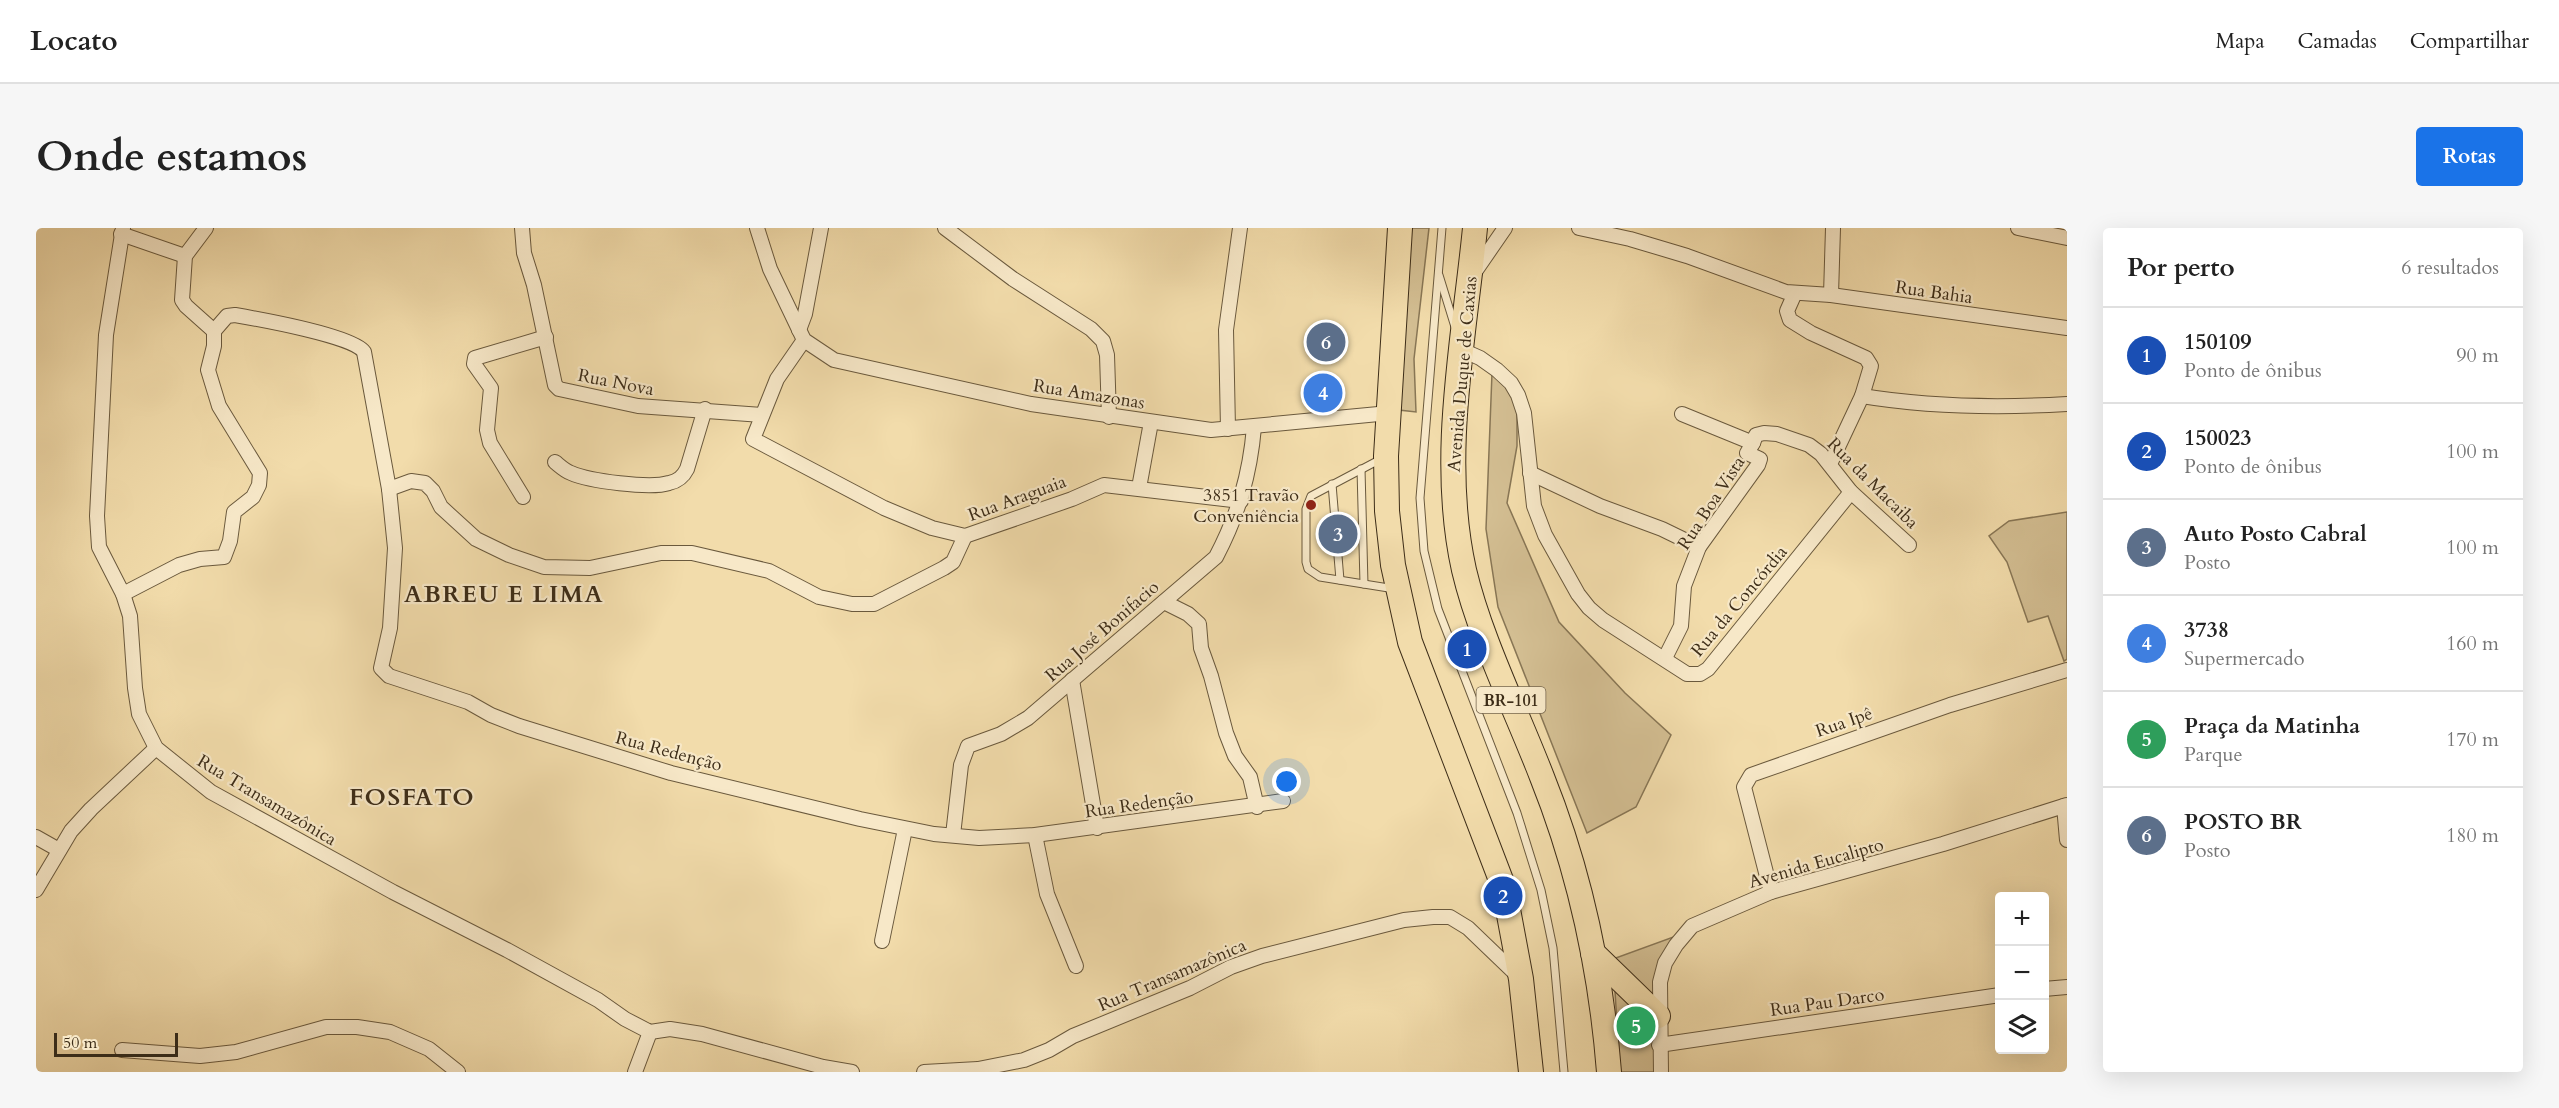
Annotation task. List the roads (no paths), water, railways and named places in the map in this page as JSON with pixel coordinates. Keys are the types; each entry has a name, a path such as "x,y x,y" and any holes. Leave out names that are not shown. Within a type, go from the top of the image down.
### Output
{"highway":[{"path":"1400,228 1386,456 1387,511 1397,589 1410,642 1504,888 1521,980 1531,1072"},
{"name":"Avenida Duque de Caxias","path":"1475,228 1453,465 1459,540 1464,571 1478,615 1543,779 1581,895 1606,1033 1609,1072"},
{"path":"1593,953 1658,1016"}],"street":[{"path":"123,594 179,565 200,559 224,557 230,542 234,512 257,491 260,473 219,406 213,388 208,365 213,354 214,331 182,300 185,256 206,228"},
{"name":"Rua Nova","path":"522,228 524,254 534,285 555,385 559,388 638,406 703,413 762,415"},
{"path":"757,228 770,269 802,335"},
{"path":"762,415 777,379 802,335 821,228"},
{"path":"1228,429 1226,330 1240,228"},
{"path":"1470,280 1504,228"},
{"name":"Rua Bahia","path":"1578,228 1630,239 1675,252 1746,279 1795,293 1831,295 2067,328"},
{"path":"1831,295 1833,228"},
{"path":"2018,228 2067,238"},
{"path":"948,229 1013,279 1091,328 1103,341 1107,355 1108,417"},
{"path":"122,231 185,256"},
{"name":"Rua Transamazônica","path":"122,231 106,335 97,516 99,547 123,594 130,616 139,714 156,748 211,792 393,892 507,950 598,1000 625,1020 650,1032 670,1029 702,1034 823,1067 852,1072"},
{"path":"1795,293 1787,311 1790,320 1811,333 1866,358 1869,362 1870,373 1862,396 1830,464"},
{"name":"Rua Redenção","path":"214,331 227,316 235,315 325,334 361,347 364,352 389,489 395,548 395,577 390,628 381,662 384,674 468,702 491,715 519,726 671,773 905,829 979,838 1035,835 1257,807 1283,801"},
{"name":"Rua Amazonas","path":"802,335 834,360 1031,404 1108,417 1211,430 1254,428 1389,413"},
{"path":"523,497 490,443 487,430 491,388 474,364 476,358 546,337"},
{"name":"Rua da Concórdia","path":"1462,350 1497,370 1511,383 1518,395 1524,413 1534,506 1545,535 1578,594 1589,609 1665,657 1687,674 1700,674 1708,669 1851,492"},
{"path":"1862,396 1936,404 2024,406 2067,404"},
{"path":"555,462 565,470 587,478 646,484 669,483 683,476 687,469 703,413"},
{"path":"1682,414 1753,443"},
{"name":"Rua Araguaia","path":"762,415 753,438 884,508 932,528 965,536 1072,499 1104,485 1241,501"},
{"path":"1139,488 1151,422"},
{"name":"Rua José Bonifacio","path":"953,835 961,765 968,746 1001,734 1028,718 1216,557 1241,501 1254,428"},
{"name":"Rua da Macaiba","path":"1753,443 1759,433 1777,434 1809,445 1830,464 1851,492 1909,545"},
{"name":"Rua Boa Vista","path":"1665,657 1681,626 1684,586 1699,547 1758,465 1760,459 1747,453 1753,443"},
{"path":"1530,473 1600,506 1662,529 1699,547"},
{"path":"389,489 411,481 425,483 433,491 441,507 476,539 508,555 544,567 590,568 661,553 692,553 769,571 819,597 852,604 874,604 944,568 953,562 965,536"},
{"path":"1164,602 1188,614 1199,624 1201,648 1226,734 1235,756 1250,777 1257,807"},
{"name":"Rua Ipê","path":"1771,892 1744,787 1751,775 1950,705 2067,670"},
{"path":"1072,680 1097,828"},
{"path":"36,890 71,831 91,808 156,748"},
{"path":"2065,806 2067,840"},
{"name":"Avenida Eucalipto","path":"1661,1072 1659,982 1665,963 1692,926 1771,892 1943,844 2065,806"},
{"path":"882,941 905,829"},
{"path":"1035,835 1047,894 1076,966"},
{"path":"36,837 59,850"},
{"name":"Rua Transamazônica","path":"924,1072 978,1069 1024,1060 1049,1050 1073,1036 1190,988 1231,967 1262,956 1404,920 1433,916 1450,917 1468,928 1521,980"},
{"path":"2049,989 2067,987"},
{"name":"Rua Pau Darco","path":"1659,1044 1995,996"},
{"path":"122,1050 170,1055 227,1053 326,1027 357,1027 390,1032 429,1049 458,1072"},
{"path":"635,1072 650,1032"}],"lane":[{"path":"1442,228 1420,498 1424,551 1438,609 1517,813 1541,890 1553,948 1564,1072"},
{"path":"1438,272 1462,350"},
{"path":"1386,456 1316,492 1306,508 1306,562 1311,573 1397,589"},
{"path":"1361,469 1364,584"},
{"path":"1332,484 1340,580"}],"place":[{"name":"POSTO BR","path":"1326,342"},
{"name":"3738","path":"1323,393"},
{"name":"3851 Travão Conveniência","path":"1311,505"},
{"name":"Auto Posto Cabral","path":"1338,534"},
{"name":"150109","path":"1467,649"},
{"name":"150023","path":"1503,896"},
{"name":"Praça da Matinha","path":"1636,1026"}],"district":[{"name":"ABREU E LIMA","path":"504,594"},
{"name":"FOSFATO","path":"412,797"}]}
